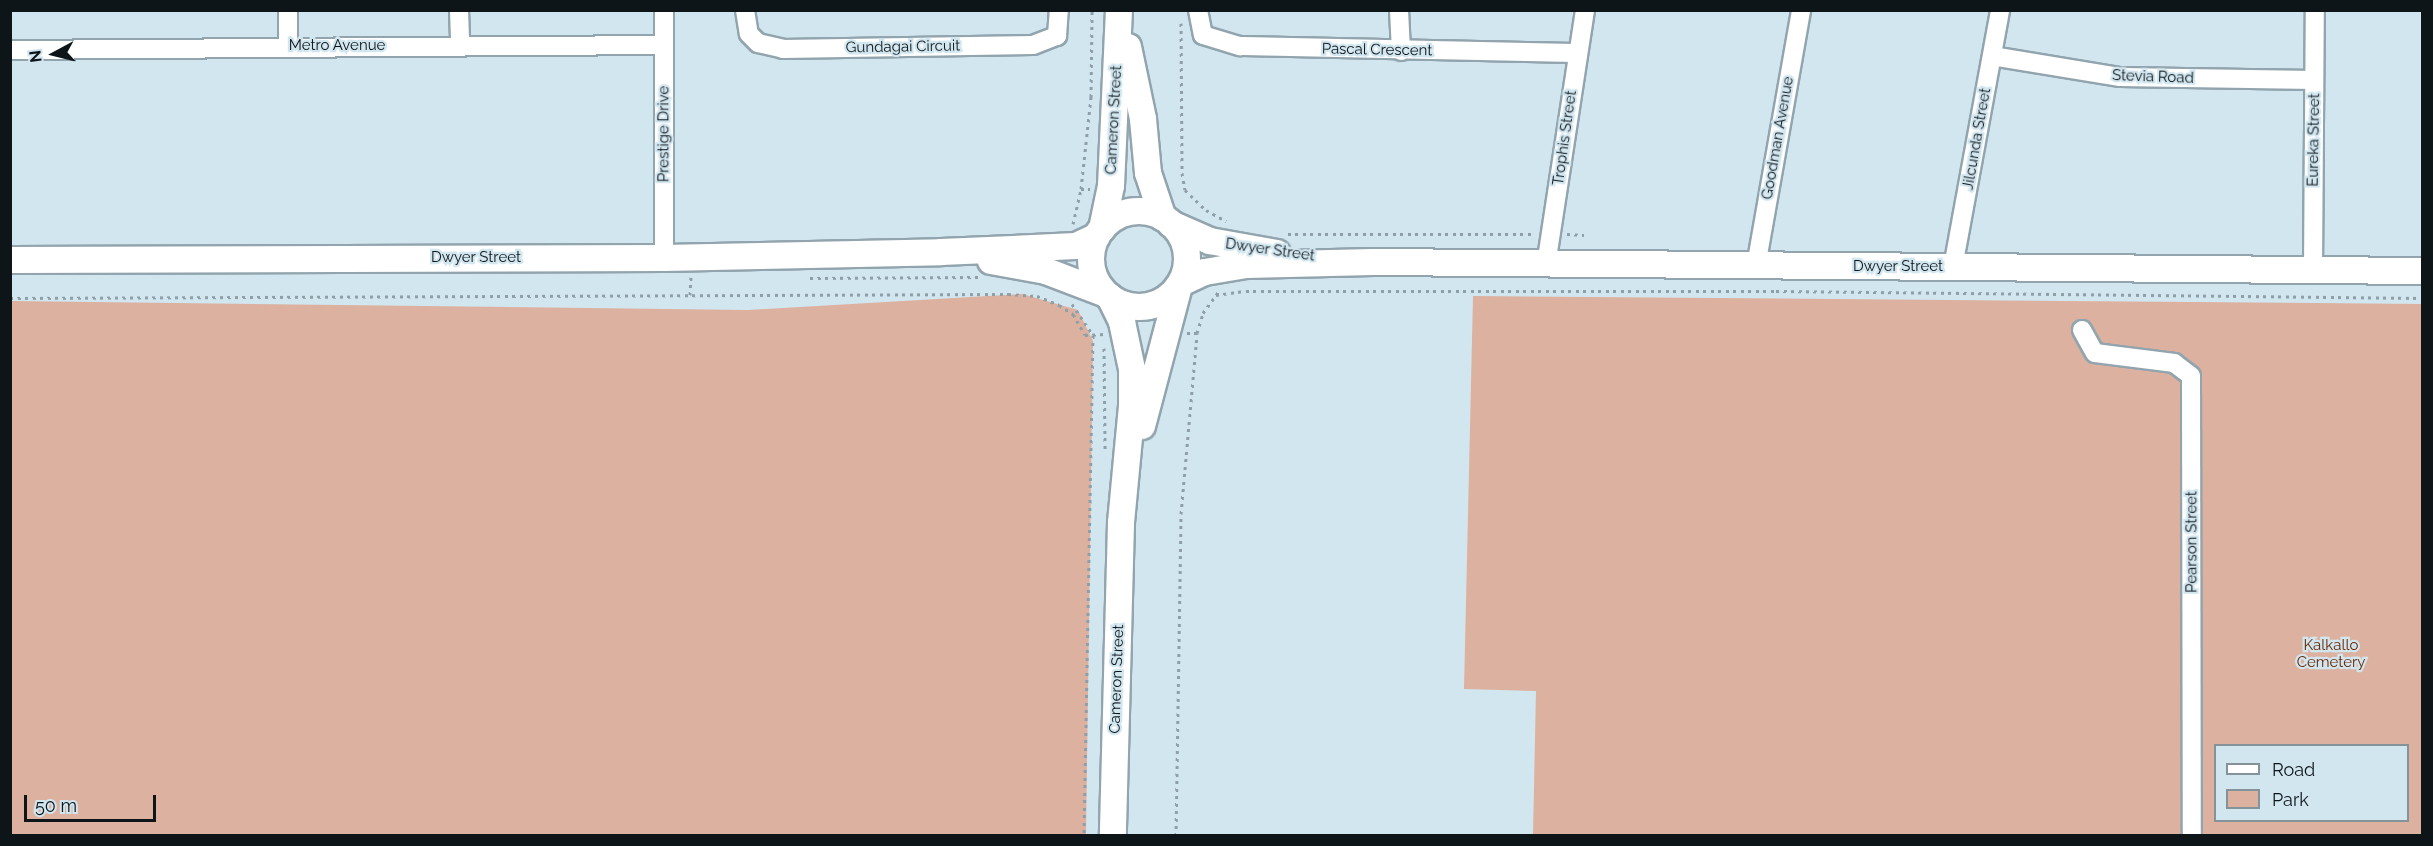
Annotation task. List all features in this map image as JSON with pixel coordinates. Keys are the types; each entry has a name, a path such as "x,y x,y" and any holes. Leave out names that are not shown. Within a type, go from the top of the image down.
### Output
{"street":[{"path":"288,10 288,46"},
{"path":"459,10 460,46"},
{"name":"Prestige Drive","path":"664,10 664,258"},
{"name":"Gundagai Circuit","path":"745,10 753,39 767,47 783,49 1033,45 1057,36 1059,10"},
{"name":"Cameron Street","path":"1100,232 1111,186 1119,10"},
{"name":"Cameron Street","path":"1127,10 1128,49 1143,119 1148,173 1167,221"},
{"name":"Pascal Crescent","path":"1198,10 1203,34 1230,44 1401,51 1577,52"},
{"path":"1399,10 1401,51"},
{"name":"Trophis Street","path":"1546,265 1585,10"},
{"name":"Goodman Avenue","path":"1756,266 1800,10"},
{"name":"Jilcunda Street","path":"1953,267 2000,10"},
{"name":"Eureka Street","path":"2313,269 2315,10"},
{"name":"Metro Avenue","path":"10,50 288,46 664,45"},
{"name":"Stevia Road","path":"1992,56 2120,77 2314,80"},
{"path":"1151,213 1167,221 1186,252 1180,284 1170,296 1147,307 1121,304 1108,296 1093,273 1092,254 1100,232 1125,214 1151,213"},
{"name":"Dwyer Street","path":"1167,221 1210,241 1259,251 1373,262"},
{"name":"Dwyer Street","path":"10,260 664,258 941,252 1076,246 1100,232"},
{"name":"Dwyer Street","path":"941,252 1046,271 1108,296"},
{"name":"Dwyer Street","path":"1180,284 1214,283 1246,265 1373,262 2422,271"},
{"name":"Cameron Street","path":"1121,523 1158,356 1180,284"},
{"name":"Cameron Street","path":"1108,296 1122,322 1132,369 1121,523 1113,836"},
{"name":"Pearson Street","path":"2082,330 2095,353 2174,363 2191,376 2192,836"}],"path":[{"path":"1081,189 1091,97 1092,10"},
{"path":"1181,10 1182,173 1185,190 1206,210 1229,223"},
{"path":"1206,210 1210,241"},
{"path":"1278,234 1584,235"},
{"path":"798,278 990,277"},
{"path":"679,279 702,279"},
{"path":"690,279 690,295"},
{"path":"1214,283 1246,291 1776,291 2422,298"},
{"path":"10,298 1037,296 1073,314 1085,335 1093,335"},
{"path":"1066,300 1093,335 1084,836"},
{"path":"1176,836 1180,514 1197,333"}],"green space":[{"path":"1022,294 1078,310 1093,341 1086,835 11,835 11,301 748,310"},
{"name":"Kalkallo Cemetery","path":"1473,296 2422,304 2422,835 1533,835 1536,691 1464,689"}]}
